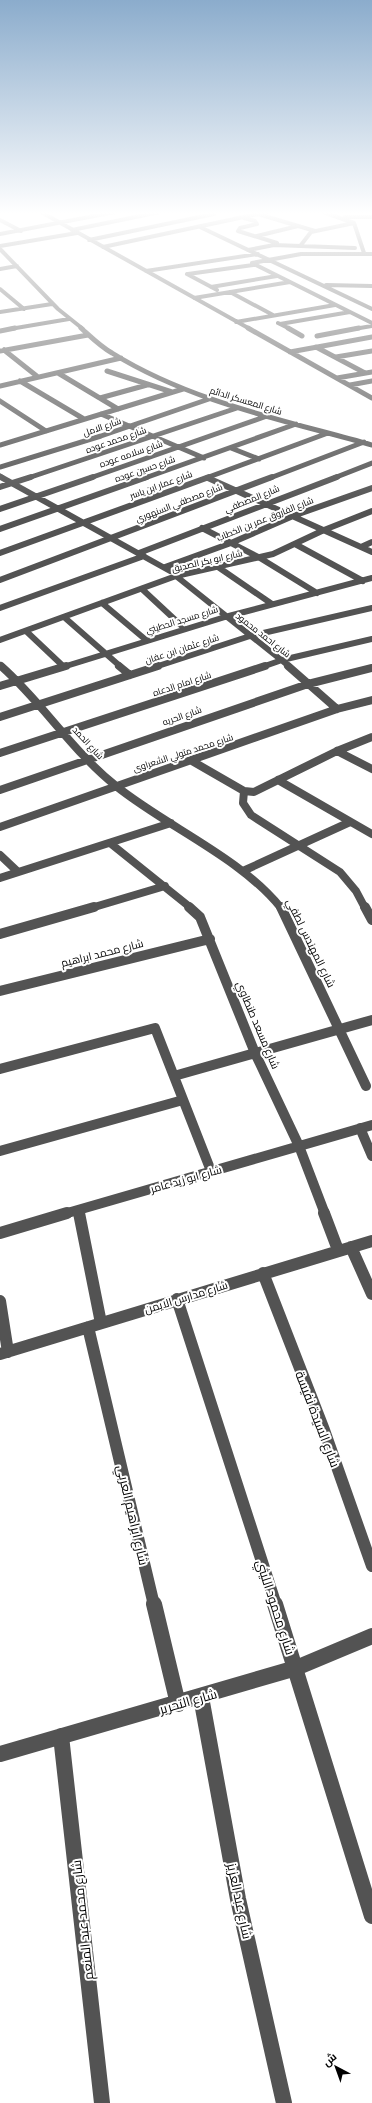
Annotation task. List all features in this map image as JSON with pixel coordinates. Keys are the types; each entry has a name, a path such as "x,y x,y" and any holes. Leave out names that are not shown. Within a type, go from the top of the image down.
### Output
{"street":[{"path":"0,312 11,310"},
{"name":"شارع المعسكر الدائم","path":"59,310 103,348 183,389 237,408 372,445"},
{"path":"215,310 372,398"},
{"path":"264,310 273,315"},
{"path":"236,322 298,310"},
{"path":"347,310 372,323"},
{"path":"280,324 350,312"},
{"path":"266,316 302,336"},
{"path":"0,331 69,319"},
{"path":"317,336 372,326"},
{"path":"2,350 88,335"},
{"path":"290,352 372,337"},
{"path":"316,347 365,373"},
{"path":"2,350 38,377"},
{"path":"336,357 372,351"},
{"path":"1,384 58,373 121,358"},
{"path":"108,371 172,392"},
{"path":"337,378 372,372"},
{"path":"58,373 118,409"},
{"path":"20,381 84,419"},
{"path":"350,385 372,381"},
{"path":"100,398 147,385"},
{"path":"0,445 183,389"},
{"path":"364,394 372,392"},
{"name":"شارع الامل","path":"0,467 86,441 209,399"},
{"path":"0,401 46,431"},
{"name":"شارع محمد عوده","path":"0,487 237,408"},
{"path":"101,414 204,458"},
{"name":"شارع سلامه عوده","path":"0,508 267,416"},
{"name":"شارع حسين عوده","path":"0,529 204,458 296,424"},
{"name":"شارع عمار ابن ياسر","path":"0,553 328,433"},
{"path":"0,438 7,443"},
{"path":"86,441 108,451"},
{"name":"شارع مصطفي السنهوري","path":"0,580 364,442"},
{"path":"231,448 259,459"},
{"name":"شارع المصطفي","path":"0,608 372,463"},
{"name":"شارع احمد محمود","path":"0,476 165,567 225,617 282,660 337,709"},
{"path":"208,478 372,552"},
{"name":"شارع الفاروق عمر بن الخطاب","path":"165,567 231,543 293,516 372,488"},
{"name":"شارع ابو بكر الصديق","path":"0,640 177,576 260,558 372,511"},
{"path":"202,528 260,558 317,593"},
{"path":"361,547 372,542"},
{"path":"295,544 363,581"},
{"path":"218,567 272,604"},
{"name":"شارع مسجد الحطيني","path":"0,686 105,652 225,617 372,578"},
{"path":"142,589 185,629"},
{"path":"102,603 146,640"},
{"name":"شارع عثمان ابن عفان","path":"0,717 250,636 372,608"},
{"path":"64,617 130,675"},
{"path":"26,631 63,666"},
{"name":"شارع امام الدعاه","path":"0,753 282,660 372,639"},
{"name":"شارع الحمد","path":"0,665 17,680 87,759 116,786 171,823"},
{"name":"شارع الحريه","path":"0,790 308,684 372,668"},
{"name":"شارع محمد متولي الشعراوى","path":"0,828 337,709 372,700"},
{"path":"192,761 244,792 254,792 337,751 372,737"},
{"path":"337,751 372,769"},
{"path":"278,780 372,834"},
{"path":"244,792 242,801 245,810 254,818 329,864 345,876 356,891 372,920"},
{"path":"243,871 350,822"},
{"path":"0,878 171,823"},
{"name":"شارع المهندس لطفي","path":"171,823 243,871 267,890 281,907 366,1086"},
{"name":"شارع مسعد طنطاوي","path":"110,843 196,912 210,938 256,1053 299,1146 338,1250"},
{"path":"0,855 18,872"},
{"path":"0,934 165,886"},
{"name":"شارع محمد ابراهيم","path":"0,991 210,938"},
{"path":"174,1076 372,1020"},
{"path":"0,1069 155,1028 211,1171"},
{"path":"0,1151 183,1100"},
{"name":"شارع ابو زيد عامر","path":"0,1233 372,1125"},
{"path":"360,1128 372,1156"},
{"path":"78,1210 101,1323"},
{"name":"شارع مدارس الايمن","path":"4,1353 338,1250 372,1241"},
{"path":"351,1247 372,1294"},
{"name":"شارع السيدة نفيسة","path":"263,1273 324,1430 372,1566"},
{"name":"شارع محمود الليثي","path":"177,1299 296,1668 372,1916"},
{"path":"0,1301 4,1353"},
{"name":"شارع ابراهيم العربي","path":"88,1327 178,1704"},
{"name":"شارع التحرير","path":"0,1754 178,1704 296,1668 372,1636"},
{"name":"شارع عبد العزيز","path":"201,1697 238,1899 284,2103"},
{"name":"شارع محمد عبد المنعم","path":"61,1736 102,2103"}]}
